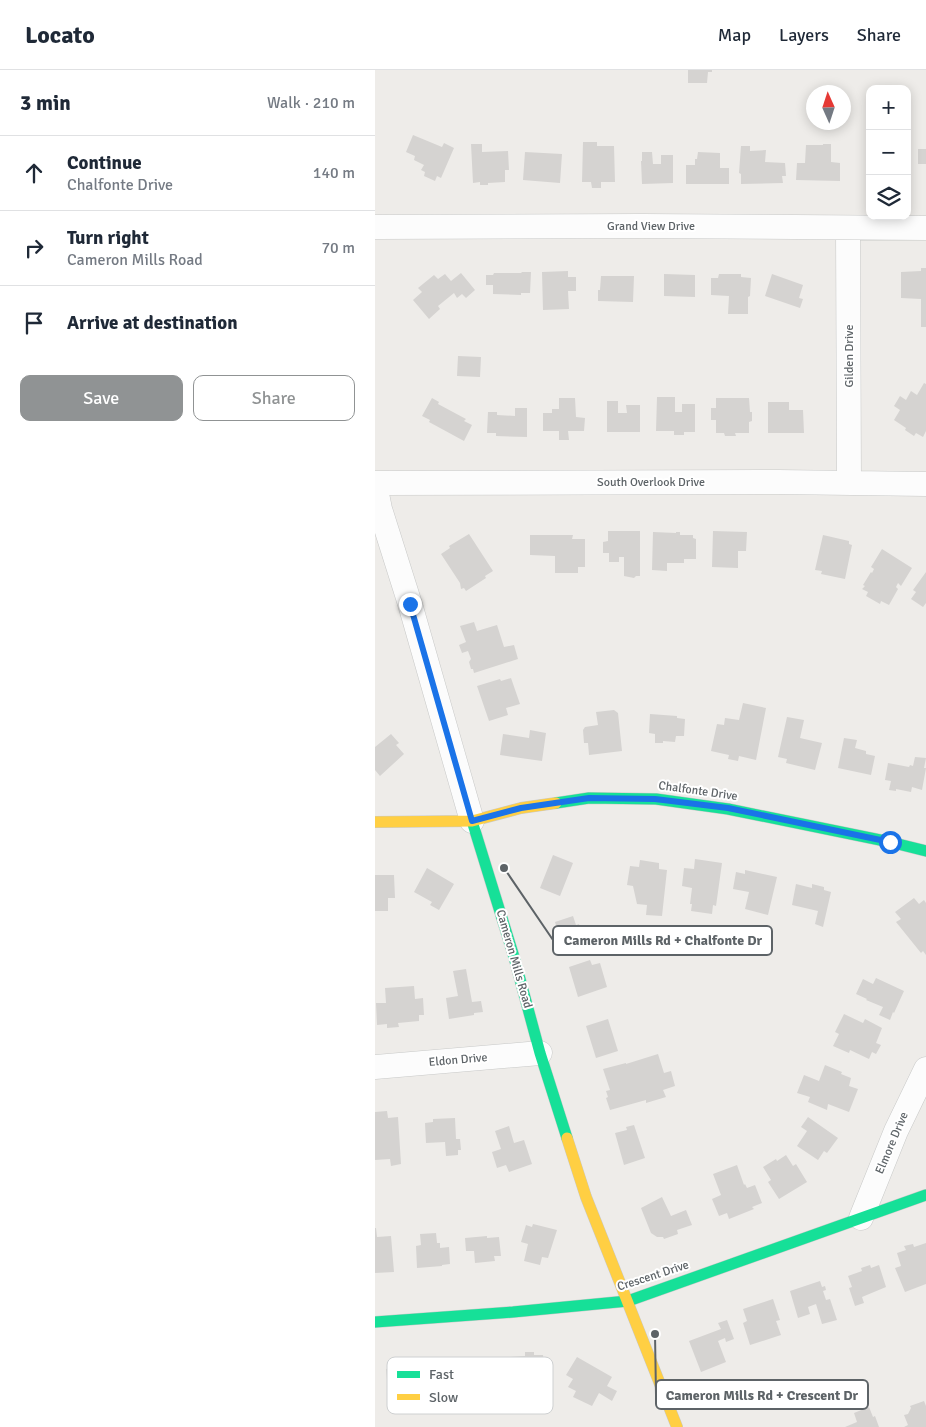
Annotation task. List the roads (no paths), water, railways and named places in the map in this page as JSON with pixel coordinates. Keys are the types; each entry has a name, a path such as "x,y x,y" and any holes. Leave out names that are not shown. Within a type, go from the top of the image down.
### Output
{"street":[{"name":"Grand View Drive","path":"375,227 926,228"},
{"name":"Gilden Drive","path":"848,228 849,483"},
{"name":"South Overlook Drive","path":"375,483 849,483 926,485"},
{"name":"Cameron Mills Road","path":"375,483 380,509 410,604 472,821 515,957 540,1053 586,1197 677,1427"},
{"name":"Chalfonte Drive","path":"375,822 472,821 521,808 589,798 655,799 728,808 926,851"},
{"name":"Eldon Drive","path":"375,1067 540,1053"},
{"name":"Elmore Drive","path":"861,1218 896,1131 926,1069"},
{"name":"Crescent Drive","path":"375,1322 628,1301 926,1195"}],"place":[{"name":"Cameron Mills Rd + Chalfonte Dr","path":"504,868"},
{"name":"Cameron Mills Rd + Crescent Dr","path":"655,1334"}]}
